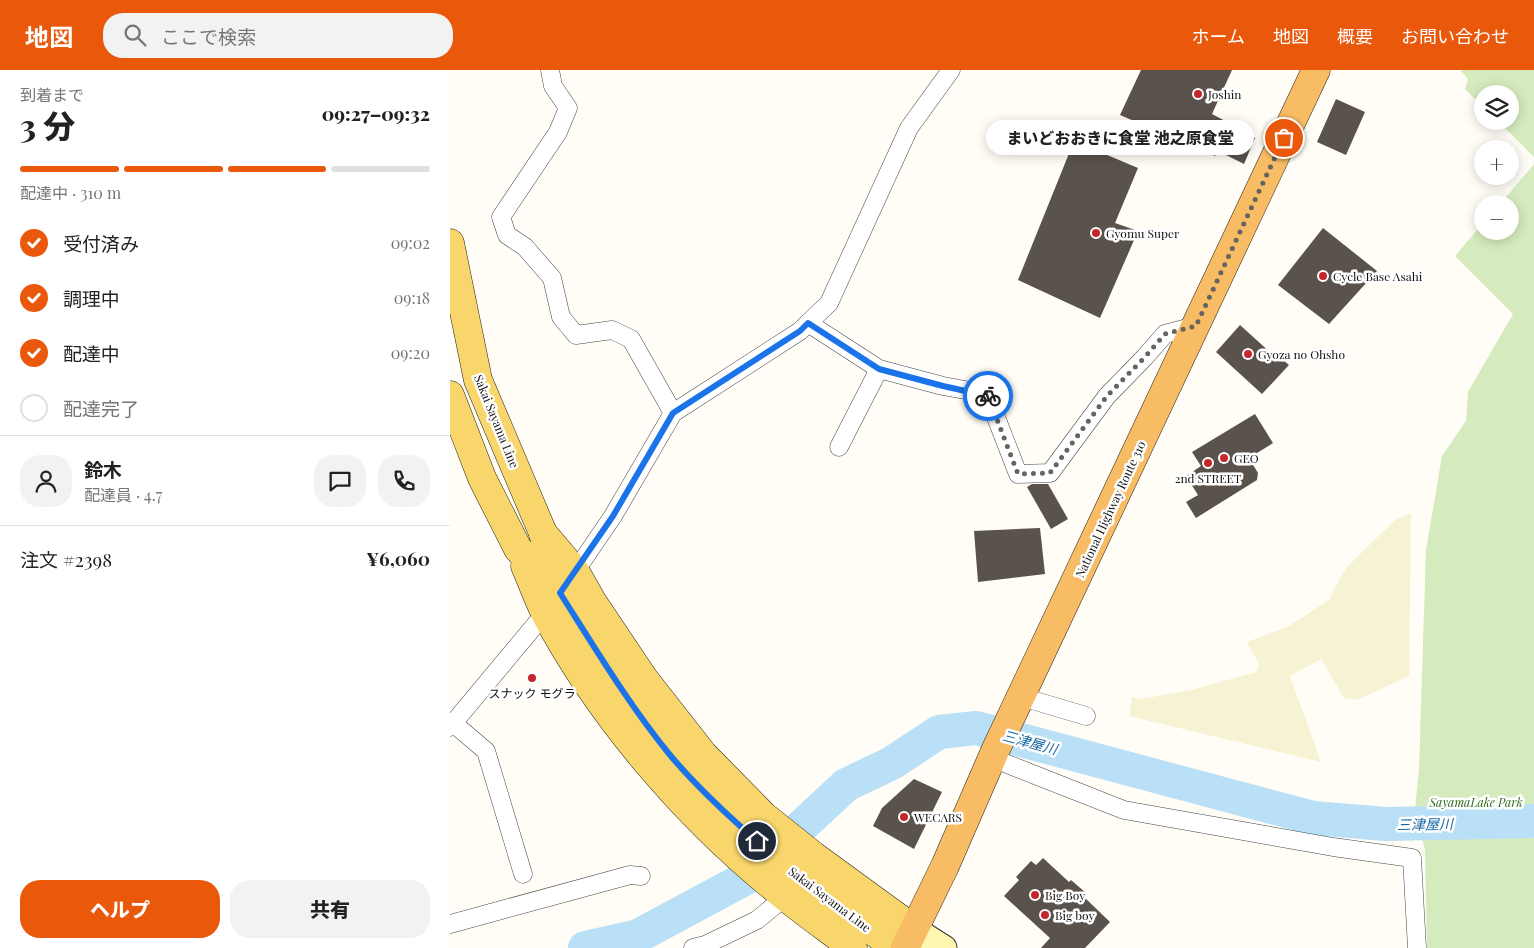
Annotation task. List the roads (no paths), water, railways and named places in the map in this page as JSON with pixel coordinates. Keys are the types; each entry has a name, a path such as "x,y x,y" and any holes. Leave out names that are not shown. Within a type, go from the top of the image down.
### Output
{"highway":[{"name":"National Highway Route 310","path":"909,938 945,866 994,755 1316,70"}],"main road":[{"name":"Sakai Sayama Line","path":"450,243 478,380 543,533 560,593"},
{"name":"Sakai Sayama Line","path":"450,395 482,478 518,548 560,593 628,697 670,754 706,794 782,863 895,948"},
{"path":"560,593 592,601 657,694 703,754 764,816 814,856 909,938 944,948"},
{"path":"560,593 593,694 656,774 728,847 780,893 853,948"}],"street":[{"path":"550,70 553,86 568,108 558,132 500,217 507,235 524,247 552,278 561,317 576,335 612,330 631,339 673,413"},
{"path":"523,874 486,751 451,725 560,593 613,516 673,413 800,331 829,303 909,128 951,70"},
{"path":"808,323 879,369 943,386 987,394 1018,474 1050,473 1107,396 1165,334 1196,326"},
{"path":"839,447 879,369"},
{"path":"1022,697 1086,716"},
{"path":"994,755 1124,810 1333,847 1412,858 1417,948"},
{"path":"450,924 630,874 641,876"},
{"path":"693,948 704,945 757,920 780,893"}],"waterway":[{"name":"三津屋川","path":"585,948 638,936 746,878 846,785 892,763 939,732 976,728 1313,818 1386,824 1534,821"}],"place":[{"name":"Joshin","path":"1198,94"},
{"name":"まいどおおきに食堂 池之原食堂","path":"1284,138"},
{"name":"Gyomu Super","path":"1096,233"},
{"name":"Cycle Base Asahi","path":"1323,276"},
{"name":"Gyoza no Ohsho","path":"1248,354"},
{"name":"GEO","path":"1224,458"},
{"name":"2nd STREET","path":"1208,463"},
{"name":"スナック モグラ","path":"532,678"},
{"name":"WECARS","path":"904,817"},
{"name":"Big Boy","path":"1035,895"},
{"name":"Big boy","path":"1045,915"}],"park label":[{"name":"SayamaLake Park","path":"1476,802"}]}
